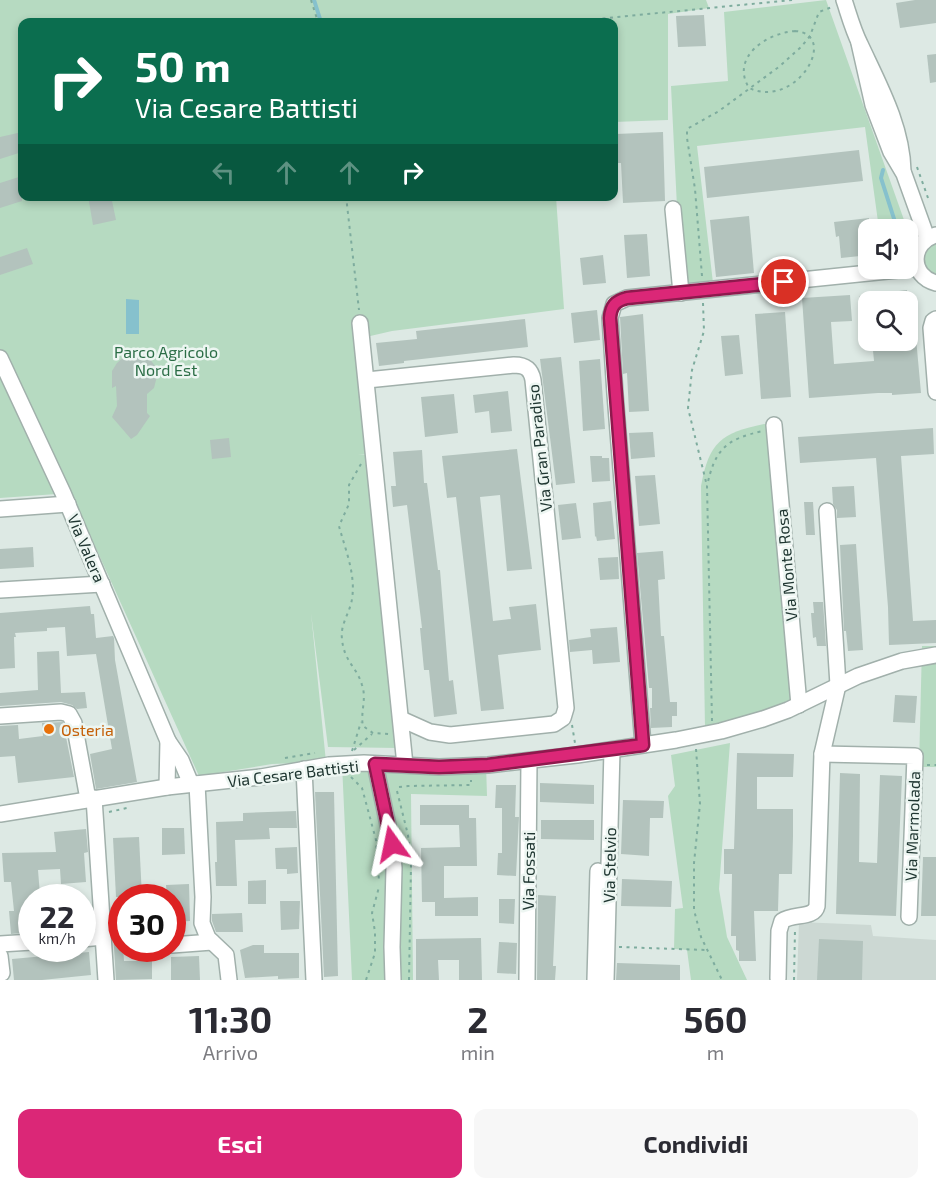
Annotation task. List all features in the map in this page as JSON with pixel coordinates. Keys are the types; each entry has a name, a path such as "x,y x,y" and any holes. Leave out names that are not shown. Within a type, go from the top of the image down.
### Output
{"street":[{"path":"838,3 879,82 900,141 904,174 931,237 918,249"},
{"path":"674,209 681,293"},
{"path":"918,269 925,278 936,283"},
{"path":"643,745 610,318 614,304 627,298 858,274"},
{"path":"936,319 931,328 936,392"},
{"path":"360,323 405,765"},
{"name":"Via Valera","path":"0,358 68,504 168,741 194,784"},
{"name":"Via Gran Paradiso","path":"366,380 514,365 524,366 529,370 532,380 566,708 563,718 553,724 461,734 433,733 401,727"},
{"name":"Via Monte Rosa","path":"775,429 799,705"},
{"path":"0,509 68,504"},
{"path":"786,979 781,924 785,918 810,914 817,908 822,754 838,685 827,511"},
{"path":"0,590 102,584"},
{"name":"Via Cesare Battisti","path":"0,814 167,787 261,777 343,764 470,766 607,751 721,732 799,705 838,685 876,670 902,661 936,655"},
{"name":"Via Cesare Battisti","path":"876,670 936,665"},
{"path":"0,716 62,712 69,714 74,723 91,799 106,980"},
{"name":"Via Valera","path":"167,787 168,741"},
{"name":"Via Stelvio","path":"606,980 607,751"},
{"name":"Via Stelvio","path":"594,980 607,751"},
{"name":"Via Marmolada","path":"822,754 915,756 909,917"},
{"name":"Via Fossati","path":"526,980 529,761"},
{"path":"375,764 392,844 394,868 393,980"},
{"path":"304,769 314,980"},
{"path":"194,784 203,897 202,923 212,942 226,956 229,980"},
{"path":"96,938 103,937"},
{"path":"186,944 212,942"},
{"path":"0,944 18,943"},
{"path":"0,956 2,973"}],"path":[{"path":"311,0 317,18"},
{"path":"607,18 792,0"},
{"path":"712,722 707,486 688,408 692,370 705,331 695,189 687,133 690,126 719,111 780,66 810,36 819,12 838,3"},
{"path":"803,32 810,36 813,52 806,72 779,91 762,92 749,88 744,68 746,60 758,45 780,33 803,32"},
{"path":"347,201 360,323"},
{"path":"707,486 716,455 727,444 742,436 775,429"},
{"path":"373,451 362,463 349,485 349,504 339,526 351,569 353,588 352,600 342,627 342,637 346,658 364,687 361,719 352,753 373,733 401,727"},
{"path":"361,719 363,726 373,733"},
{"path":"696,747 700,804 694,863 694,910 706,950 722,980"},
{"path":"343,764 344,774 353,778 362,788 376,840 380,884 372,913 375,953 366,980"},
{"path":"409,980 411,865 408,835 397,791 399,787 408,786 471,785 470,766"},
{"path":"786,979 795,915"},
{"path":"607,947 706,950"}],"shaded area":[{"path":"799,922 871,925 873,936 936,940 936,980 797,980"}],"green space":[{"name":"Parco Agricolo Nord Est","path":"0,0 706,0 709,8 668,14 668,120 618,122 618,18 18,18 18,201 556,201 564,309 392,331 366,337 371,453 358,455 370,454 399,748 328,747 311,613 326,762 272,764 199,776 71,493 0,498"},
{"path":"826,0 904,219 878,219 865,127 697,146 713,283 685,285 677,207 671,86 728,81 724,12"},
{"path":"936,243 936,275 927,269 924,259 925,251"},
{"path":"764,424 774,425 793,702 763,713 705,727 701,486 708,459 719,442 737,431"},
{"path":"922,646 936,646 936,767 919,767"},
{"path":"730,743 719,889 727,937 747,980 691,980 687,950 674,949 675,909 683,908 668,796 675,786 671,755"},
{"path":"342,764 486,764 487,796 411,794 413,980 352,980"}],"water":[{"path":"126,299 139,300 139,334 126,334"}],"building":[{"path":"936,0 936,23 900,28 896,3"},
{"path":"704,15 706,46 678,47 676,16"},
{"path":"936,54 936,82 930,83 927,55"},
{"path":"663,132 665,201 623,203 621,163 618,163 618,134"},
{"path":"18,133 18,153 0,159 0,137"},
{"path":"859,150 863,181 707,198 704,167"},
{"path":"18,177 18,201 22,201 0,208 0,183"},
{"path":"89,201 112,201 116,220 93,225"},
{"path":"749,216 754,273 716,277 710,220"},
{"path":"858,219 858,256 841,258 839,236 836,237 834,222"},
{"path":"647,234 650,276 627,278 624,235"},
{"path":"27,248 33,264 0,275 0,257"},
{"path":"603,255 606,283 583,285 580,258"},
{"path":"850,295 852,321 831,322 834,364 874,361 873,351 917,351 921,393 892,395 892,393 878,393 809,398 802,298"},
{"path":"597,310 600,340 574,343 571,313"},
{"path":"785,312 791,397 761,399 755,314"},
{"path":"643,314 649,411 629,412 627,373 623,374 620,317"},
{"path":"525,319 528,347 379,366 376,343 417,339 416,331"},
{"path":"739,335 743,374 725,376 721,336"},
{"path":"124,354 146,354 155,366 157,376 154,388 147,394 147,413 150,416 137,435 131,439 112,417 117,406 116,386 112,388 112,371 125,356"},
{"path":"561,357 575,483 556,485 540,359"},
{"path":"600,359 605,429 583,431 579,361"},
{"path":"508,391 512,431 491,433 489,411 475,413 473,395"},
{"path":"454,394 458,433 425,437 421,397"},
{"path":"933,428 934,454 901,456 913,621 936,620 936,643 889,645 876,458 800,463 798,437"},
{"path":"653,432 655,457 631,459 629,433"},
{"path":"229,438 231,457 212,459 210,440"},
{"path":"517,449 532,569 507,571 500,495 480,497 493,621 511,619 509,607 536,604 541,650 498,655 504,709 481,711 456,497 447,498 442,456"},
{"path":"422,450 424,483 427,483 438,570 440,570 449,681 453,680 457,714 434,717 429,670 424,670 420,628 422,628 407,505 393,507 391,486 396,486 393,452"},
{"path":"590,456 609,458 610,481 592,482"},
{"path":"655,475 660,524 639,526 635,476"},
{"path":"854,486 856,517 837,518 832,487"},
{"path":"611,501 615,539 597,541 593,503"},
{"path":"804,502 813,502 815,535 806,535"},
{"path":"576,503 581,538 562,540 558,505"},
{"path":"856,544 863,650 848,651 846,631 844,631 840,545"},
{"path":"33,547 34,567 0,569 0,549"},
{"path":"663,551 665,579 658,580 661,636 664,636 670,702 677,702 677,716 672,716 672,727 651,728 652,688 649,688 637,553"},
{"path":"618,557 619,579 600,580 598,558"},
{"path":"813,602 823,602 826,646 817,646 816,637 813,638 811,613 814,613"},
{"path":"90,606 91,614 94,614 96,638 113,636 114,638 115,660 137,782 96,789 90,754 112,749 96,654 67,656 65,627 47,628 47,631 15,633 15,668 0,669 0,613"},
{"path":"617,627 620,662 593,664 592,650 570,652 569,640 591,637 590,629"},
{"path":"59,651 61,693 85,692 87,708 77,709 61,702 0,706 0,693 38,690 37,652"},
{"path":"895,695 917,696 915,723 893,722"},
{"path":"63,722 74,777 18,783 15,756 0,757 0,726 18,725 19,739 43,736 42,723"},
{"path":"737,753 794,754 793,777 757,777 757,809 793,809 793,836 792,874 779,874 778,911 754,911 756,961 739,961 736,936 731,936 732,874 724,874 724,849 734,849"},
{"path":"840,773 860,774 859,862 877,863 880,775 902,776 896,916 836,914"},
{"path":"540,783 594,785 594,804 540,802"},
{"path":"496,785 516,785 515,817 519,817 516,876 497,875 498,853 502,853 502,808 495,808"},
{"path":"315,792 334,792 338,976 324,977"},
{"path":"623,800 664,801 663,818 650,818 649,856 621,854"},
{"path":"420,805 469,805 469,818 476,818 477,866 444,866 444,898 478,897 478,916 435,916 435,902 422,902 421,848 460,847 459,825 420,825"},
{"path":"296,811 297,828 269,828 270,839 235,840 237,886 216,886 216,822 243,821 243,813"},
{"path":"541,820 594,820 594,840 541,839"},
{"path":"162,828 184,828 185,854 162,855"},
{"path":"86,829 88,852 84,853 86,882 61,884 60,869 38,870 39,884 18,884 18,933 11,934 9,911 14,911 11,882 4,882 2,853 56,852 54,832"},
{"path":"139,837 141,884 115,884 113,838"},
{"path":"297,847 298,873 287,874 287,869 276,869 275,848"},
{"path":"923,857 936,857 936,916 921,916"},
{"path":"622,879 672,881 671,907 621,906"},
{"path":"266,880 266,904 248,904 248,881"},
{"path":"186,884 189,884 190,921 186,921"},
{"path":"538,895 556,896 553,966 556,966 555,980 537,980"},
{"path":"499,899 515,899 514,924 499,923"},
{"path":"280,901 300,901 299,929 281,930"},
{"path":"242,913 243,932 216,932 212,914"},
{"path":"481,938 482,980 459,980 459,960 438,960 439,980 416,980 416,939"},
{"path":"819,939 863,941 862,980 817,980"},
{"path":"499,942 517,943 516,974 497,973"},
{"path":"253,945 264,945 264,953 299,953 299,978 278,979 278,976 245,978 240,950"},
{"path":"186,956 199,956 200,980 171,980 171,962 186,962"},
{"path":"18,958 18,962 90,962 91,975 42,980 14,980 12,959"},
{"path":"115,962 152,962 152,979 116,980"},
{"path":"617,963 680,965 680,980 616,980"}],"waterway":[{"path":"314,0 320,18"},
{"path":"883,170 881,178 894,219"}],"place":[{"name":"Osteria","path":"49,729"}],"route":[{"path":"392,844 375,764 439,767 507,764 643,745 615,394 610,318 612,307 620,300 627,298 784,282"}]}
